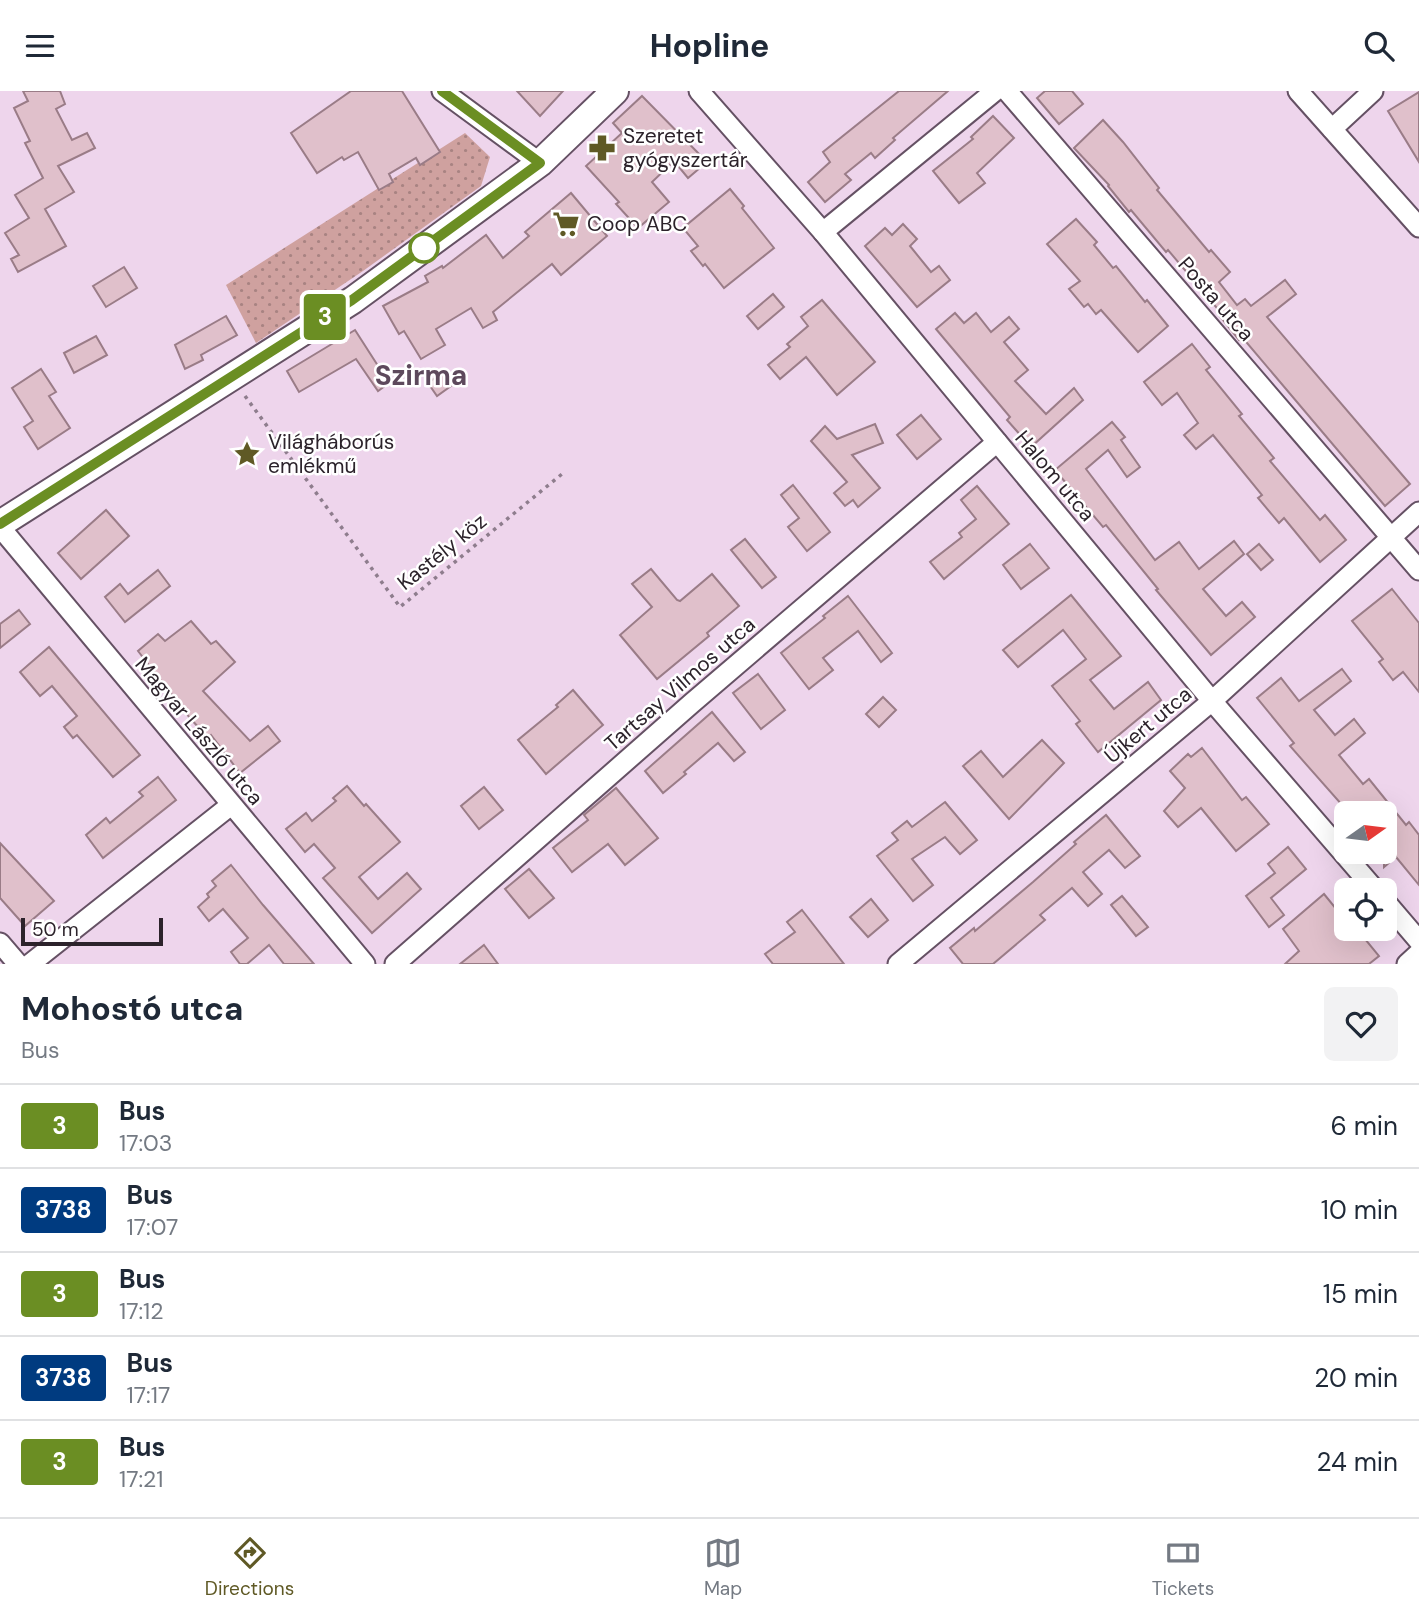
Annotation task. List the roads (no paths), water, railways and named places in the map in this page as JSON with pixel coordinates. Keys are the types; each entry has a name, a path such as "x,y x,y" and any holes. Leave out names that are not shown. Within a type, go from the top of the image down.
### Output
{"main road":[{"path":"0,525 352,300 540,163 615,91"}],"street":[{"path":"442,91 540,163"},
{"name":"Halom utca","path":"699,91 823,232 1212,701 1365,878"},
{"path":"823,232 995,91"},
{"name":"Posta utca","path":"1007,91 1419,570"},
{"path":"1298,91 1419,227"},
{"path":"1332,129 1373,91"},
{"name":"Tartsay Vilmos utca","path":"396,964 692,703 997,442"},
{"name":"Újkert utca","path":"898,964 1212,701 1419,512"},
{"name":"Magyar László utca","path":"0,525 365,964"},
{"path":"30,964 231,805"},
{"path":"1397,915 1419,941"},
{"path":"0,943 18,964"},
{"path":"1407,964 1419,953"}],"place":[{"name":"Szeretet gyógyszertár","path":"602,148"},
{"name":"Coop ABC","path":"566,224"},
{"name":"Világháborús emlékmű","path":"247,454"}],"district":[{"name":"Szirma","path":"421,375"}]}
